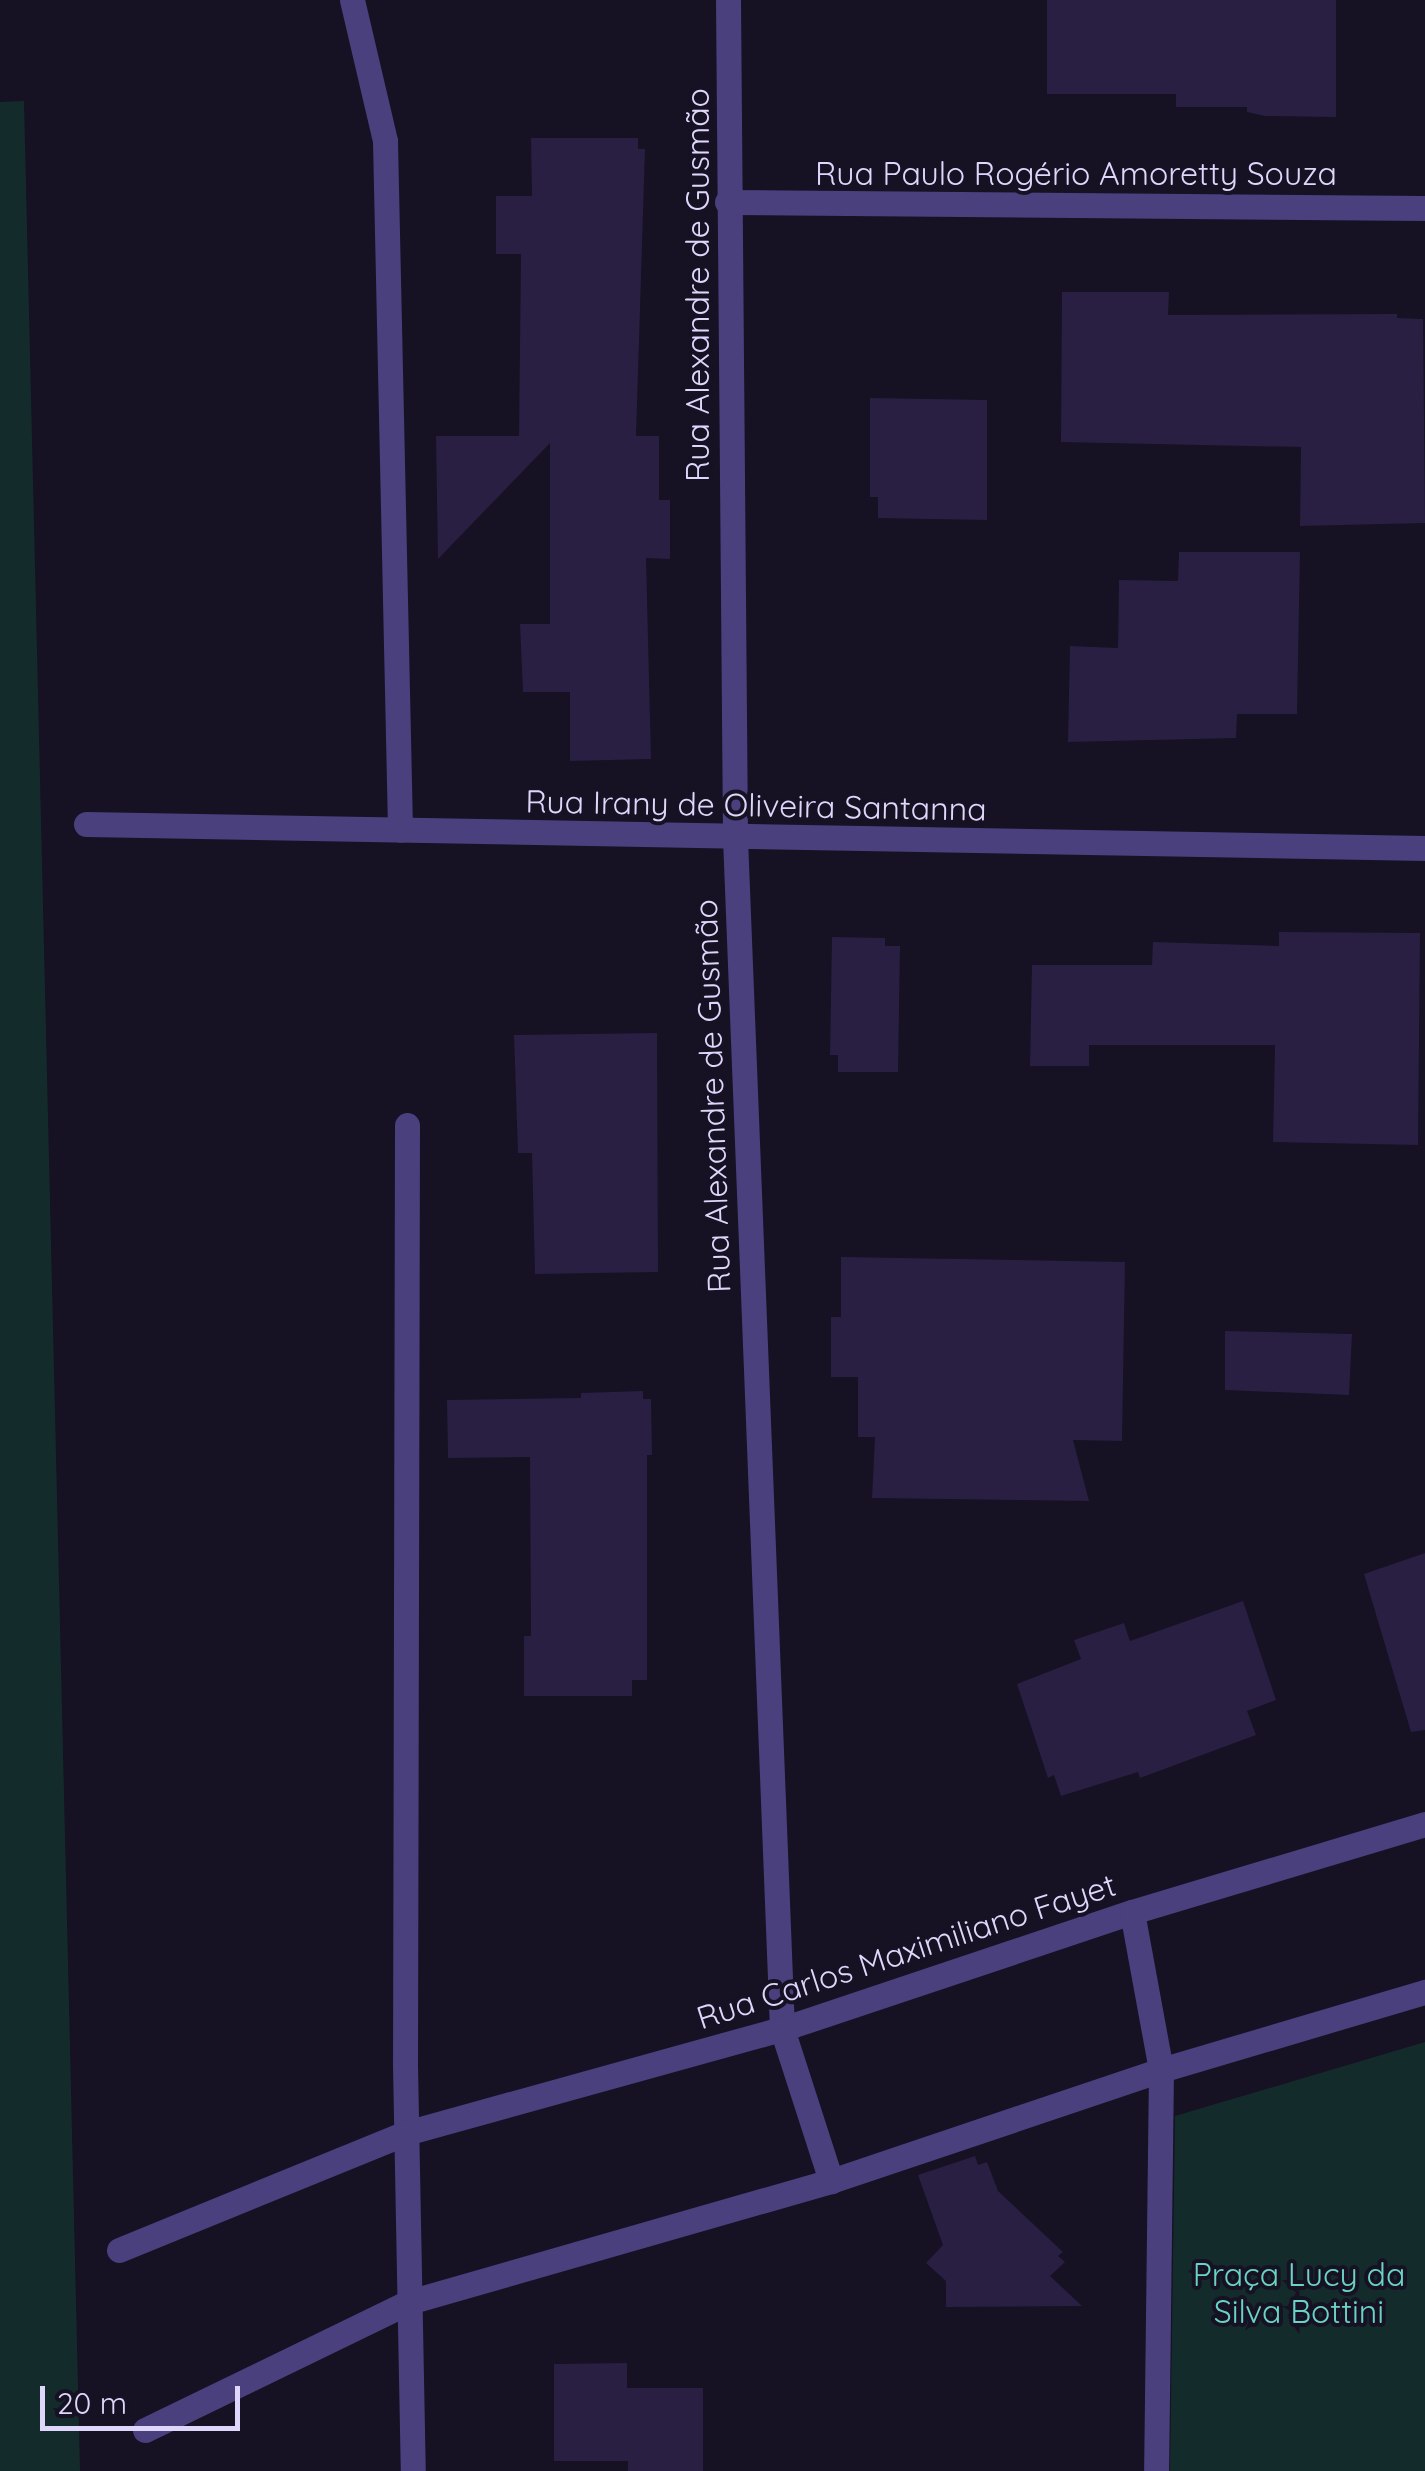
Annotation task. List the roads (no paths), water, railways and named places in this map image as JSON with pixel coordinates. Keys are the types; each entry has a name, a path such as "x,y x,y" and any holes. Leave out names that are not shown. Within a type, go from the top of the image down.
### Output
{"street":[{"path":"352,0 386,141 400,830"},
{"name":"Rua Alexandre de Gusmão","path":"728,0 735,838 782,2029 832,2180"},
{"name":"Rua Paulo Rogério Amoretty Souza","path":"727,202 1425,208"},
{"name":"Rua Irany de Oliveira Santanna","path":"86,824 1425,848"},
{"path":"407,1125 406,2133 413,2471"},
{"name":"Rua Carlos Maximiliano Fayet","path":"120,2250 406,2133 782,2029 1132,1912 1425,1824"},
{"path":"1132,1912 1161,2070 1156,2471"},
{"path":"144,2430 409,2302 832,2180 1161,2070 1425,1992"}],"park label":[{"name":"Praça Lucy da Silva Bottini","path":"1299,2294"}]}
